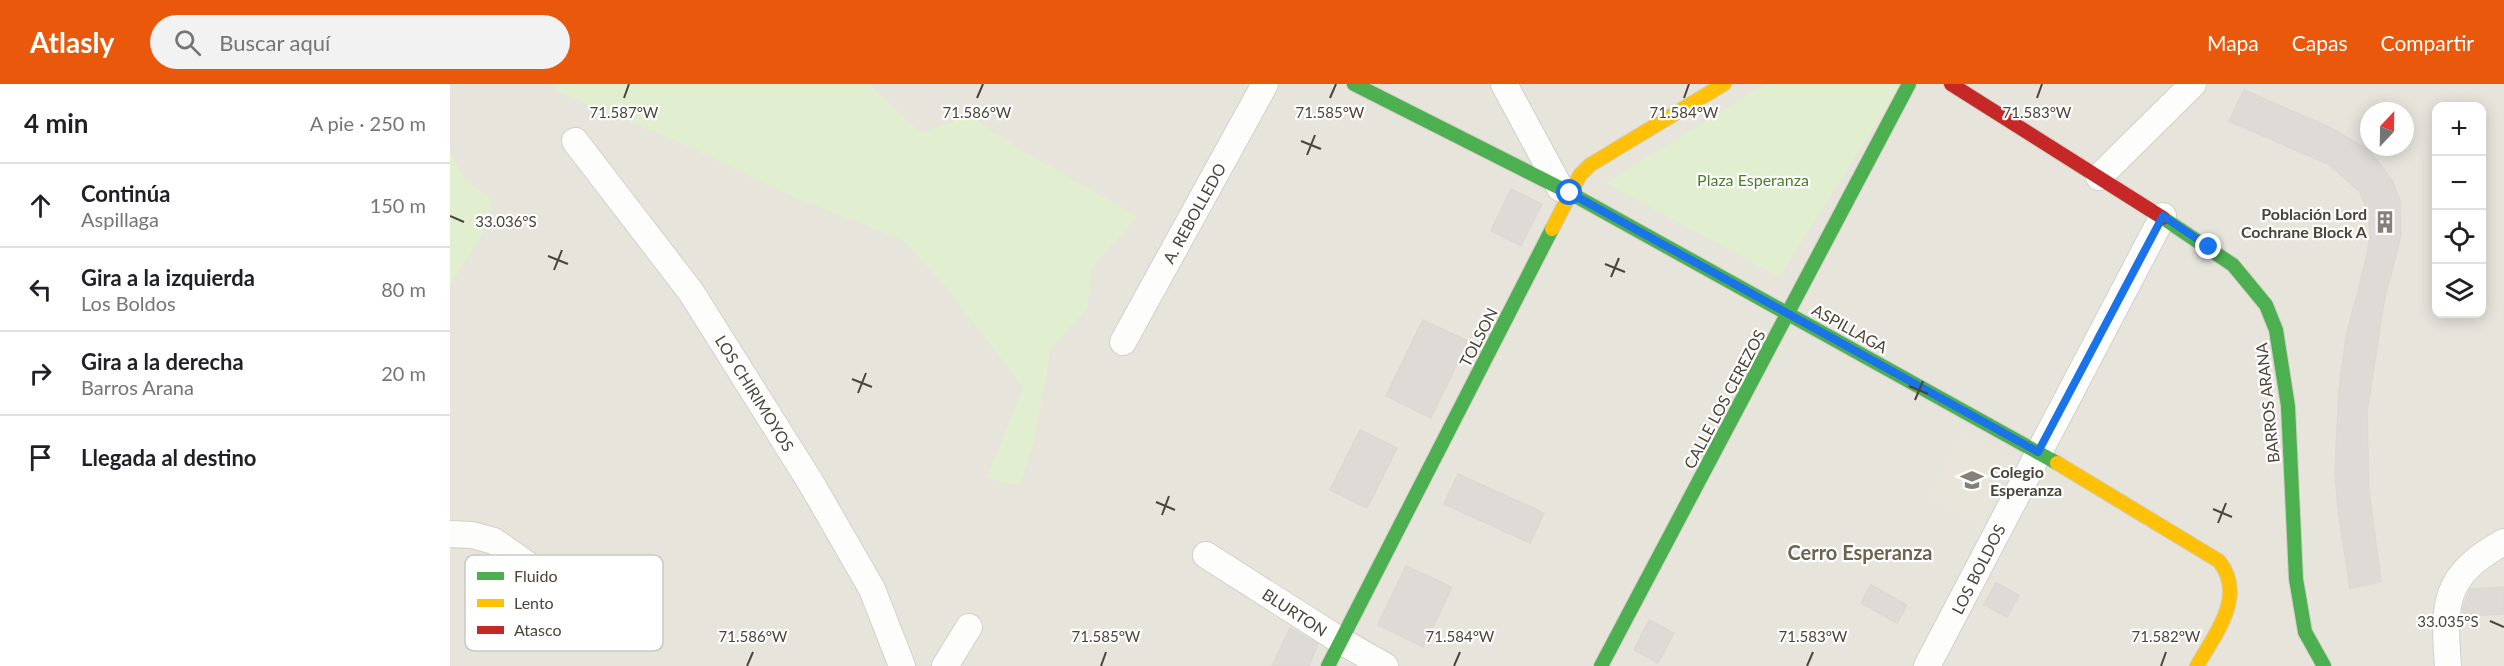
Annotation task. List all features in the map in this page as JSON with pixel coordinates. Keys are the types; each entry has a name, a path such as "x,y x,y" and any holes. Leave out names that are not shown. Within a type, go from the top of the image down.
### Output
{"street":[{"name":"A. REBOLLEDO","path":"1123,342 1265,84"},
{"name":"ASPILLAGA","path":"1354,84 1565,190 1788,312 2038,452 2219,561 2227,571 2232,594 2228,607 2197,666"},
{"path":"1503,84 1565,190"},
{"name":"TOLSON","path":"1328,666 1565,190 1590,165 1724,84"},
{"name":"CALLE LOS CEREZOS","path":"1601,666 1909,84"},
{"name":"BARROS ARANA","path":"1951,84 2163,216 2233,265 2266,305 2276,330 2288,406 2296,579 2305,632 2324,666"},
{"path":"2099,177 2193,84"},
{"name":"LOS CHIRIMOYOS","path":"575,141 691,292 811,483 872,589 902,666"},
{"name":"LOS BOLDOS","path":"1927,666 2163,216"},
{"path":"450,534 472,535 494,541 514,555"},
{"path":"2448,666 2445,627 2452,587 2477,557 2504,542"},
{"name":"BLURTON","path":"1206,555 1341,641 1385,666"},
{"path":"945,666 969,627"}],"shaded area":[{"path":"450,84 2504,84 2504,666 450,666"},
{"name":"Colegio Esperanza","path":"1961,436 2014,463 1983,524 1930,498"}],"green space":[{"path":"552,84 869,84 920,133 969,116 1023,151 1137,216 1092,267 1087,309 1051,348 1034,440 1020,486 987,478 1023,387 942,282 903,240 779,191 688,146 559,92"},
{"name":"Plaza Esperanza","path":"1766,84 1894,84 1899,88 1779,277 1606,183"},
{"path":"450,153 463,176 492,201 483,233 450,285"}],"building":[{"path":"2244,90 2329,127 2360,145 2360,156 2374,156 2392,180 2400,201 2401,235 2384,302 2367,412 2369,491 2381,582 2350,588 2335,472 2339,389 2346,337 2367,255 2370,234 2367,210 2360,192 2330,165 2229,121"},
{"path":"1511,189 1542,204 1521,246 1491,231"},
{"path":"1423,320 1468,341 1431,418 1386,396"},
{"path":"1360,430 1397,448 1367,508 1330,490"},
{"path":"1458,474 1544,513 1530,543 1444,504"},
{"path":"1406,566 1452,587 1423,647 1378,625"},
{"path":"1996,583 2019,595 2007,617 1984,605"},
{"path":"1871,585 1907,605 1897,623 1861,603"},
{"path":"2504,587 2504,614 2464,616 2463,608 2470,589"},
{"path":"1649,620 1674,633 1658,663 1634,650"},
{"path":"1290,628 1318,644 1309,666 1272,666"}],"traffic: fast":[{"path":"1354,84 1570,193 2057,463"},
{"path":"1601,666 1909,84"},
{"path":"2163,218 2233,265 2266,305 2276,330 2288,406 2296,579 2305,632 2324,666"},
{"path":"1328,666 1552,229"}],"traffic: slow":[{"path":"1552,229 1580,175 1590,165 1724,84"},
{"path":"2057,463 2219,561 2227,574 2230,588 2229,601 2219,628 2197,666"}],"traffic: jam":[{"path":"1951,84 2163,218"}],"place":[{"name":"Población Lord Cochrane Block A","path":"2385,222"},
{"name":"Colegio Esperanza","path":"1972,480"}],"district":[{"name":"Cerro Esperanza","path":"1860,552"}],"route":[{"path":"1570,193 2038,452 2163,216 2209,247"}]}
